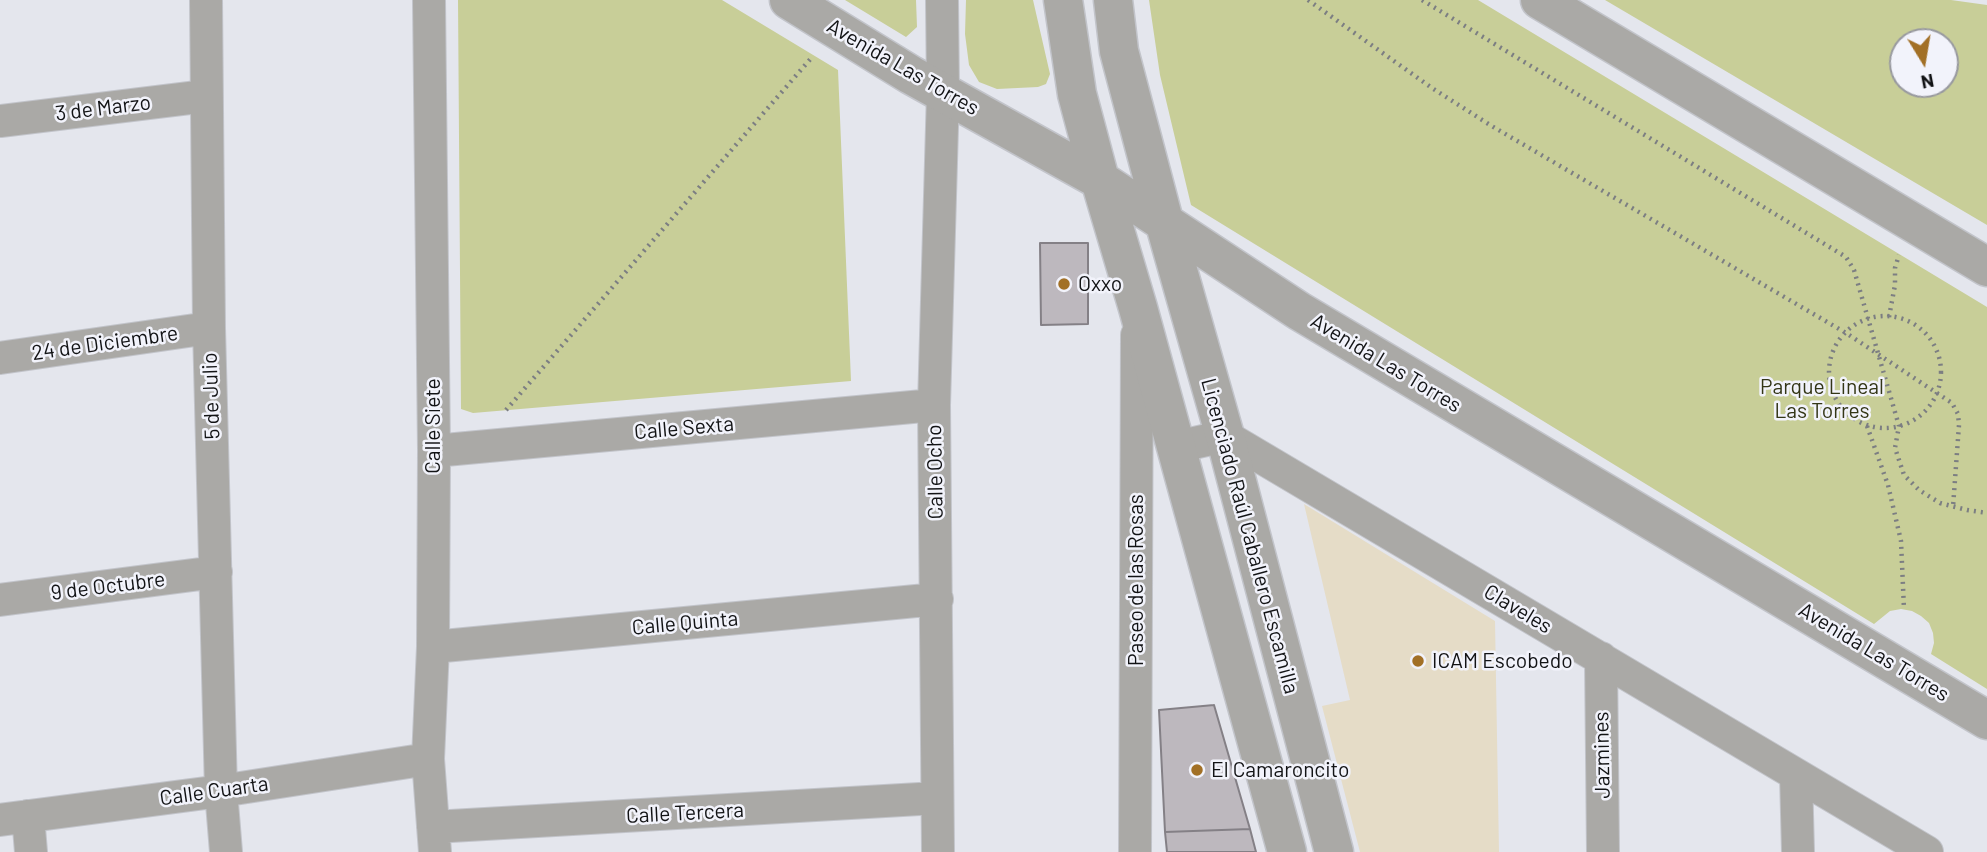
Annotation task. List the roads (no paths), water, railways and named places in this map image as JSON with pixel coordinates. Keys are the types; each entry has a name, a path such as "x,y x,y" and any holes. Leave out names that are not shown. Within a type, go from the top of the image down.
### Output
{"street":[{"name":"5 de Julio","path":"206,0 209,328 221,791 226,852"},
{"name":"Calle Siete","path":"429,0 434,451 433,647 428,759 434,839"},
{"name":"Avenida Las Torres","path":"789,0 911,75 1100,180 1299,312 1987,720"},
{"name":"Calle Ocho","path":"938,852 934,405 943,92 942,0"},
{"path":"1063,0 1077,94 1287,852"},
{"name":"Licenciado Raúl Caballero Escamilla","path":"1113,0 1119,51 1225,436 1334,852"},
{"path":"1540,0 1987,267"},
{"name":"3 de Marzo","path":"0,121 206,96"},
{"name":"Paseo de las Rosas","path":"1135,852 1138,308"},
{"name":"24 de Diciembre","path":"0,358 209,328"},
{"name":"Calle Sexta","path":"434,451 934,405"},
{"path":"1176,447 1225,436"},
{"name":"Claveles","path":"1225,436 1927,852"},
{"name":"9 de Octubre","path":"0,600 216,572"},
{"name":"Calle Quinta","path":"433,647 937,599"},
{"name":"Jazmines","path":"1601,658 1603,852"},
{"name":"Calle Cuarta","path":"14,818 221,791 428,759"},
{"path":"1796,775 1798,852"},
{"name":"Calle Tercera","path":"434,839 937,799"},
{"path":"14,818 31,852"}],"place":[{"name":"Oxxo","path":"1064,284"},
{"name":"ICAM Escobedo","path":"1418,661"},
{"name":"El Camaroncito","path":"1197,770"}],"park label":[{"name":"Parque Lineal Las Torres","path":"1822,399"}]}
